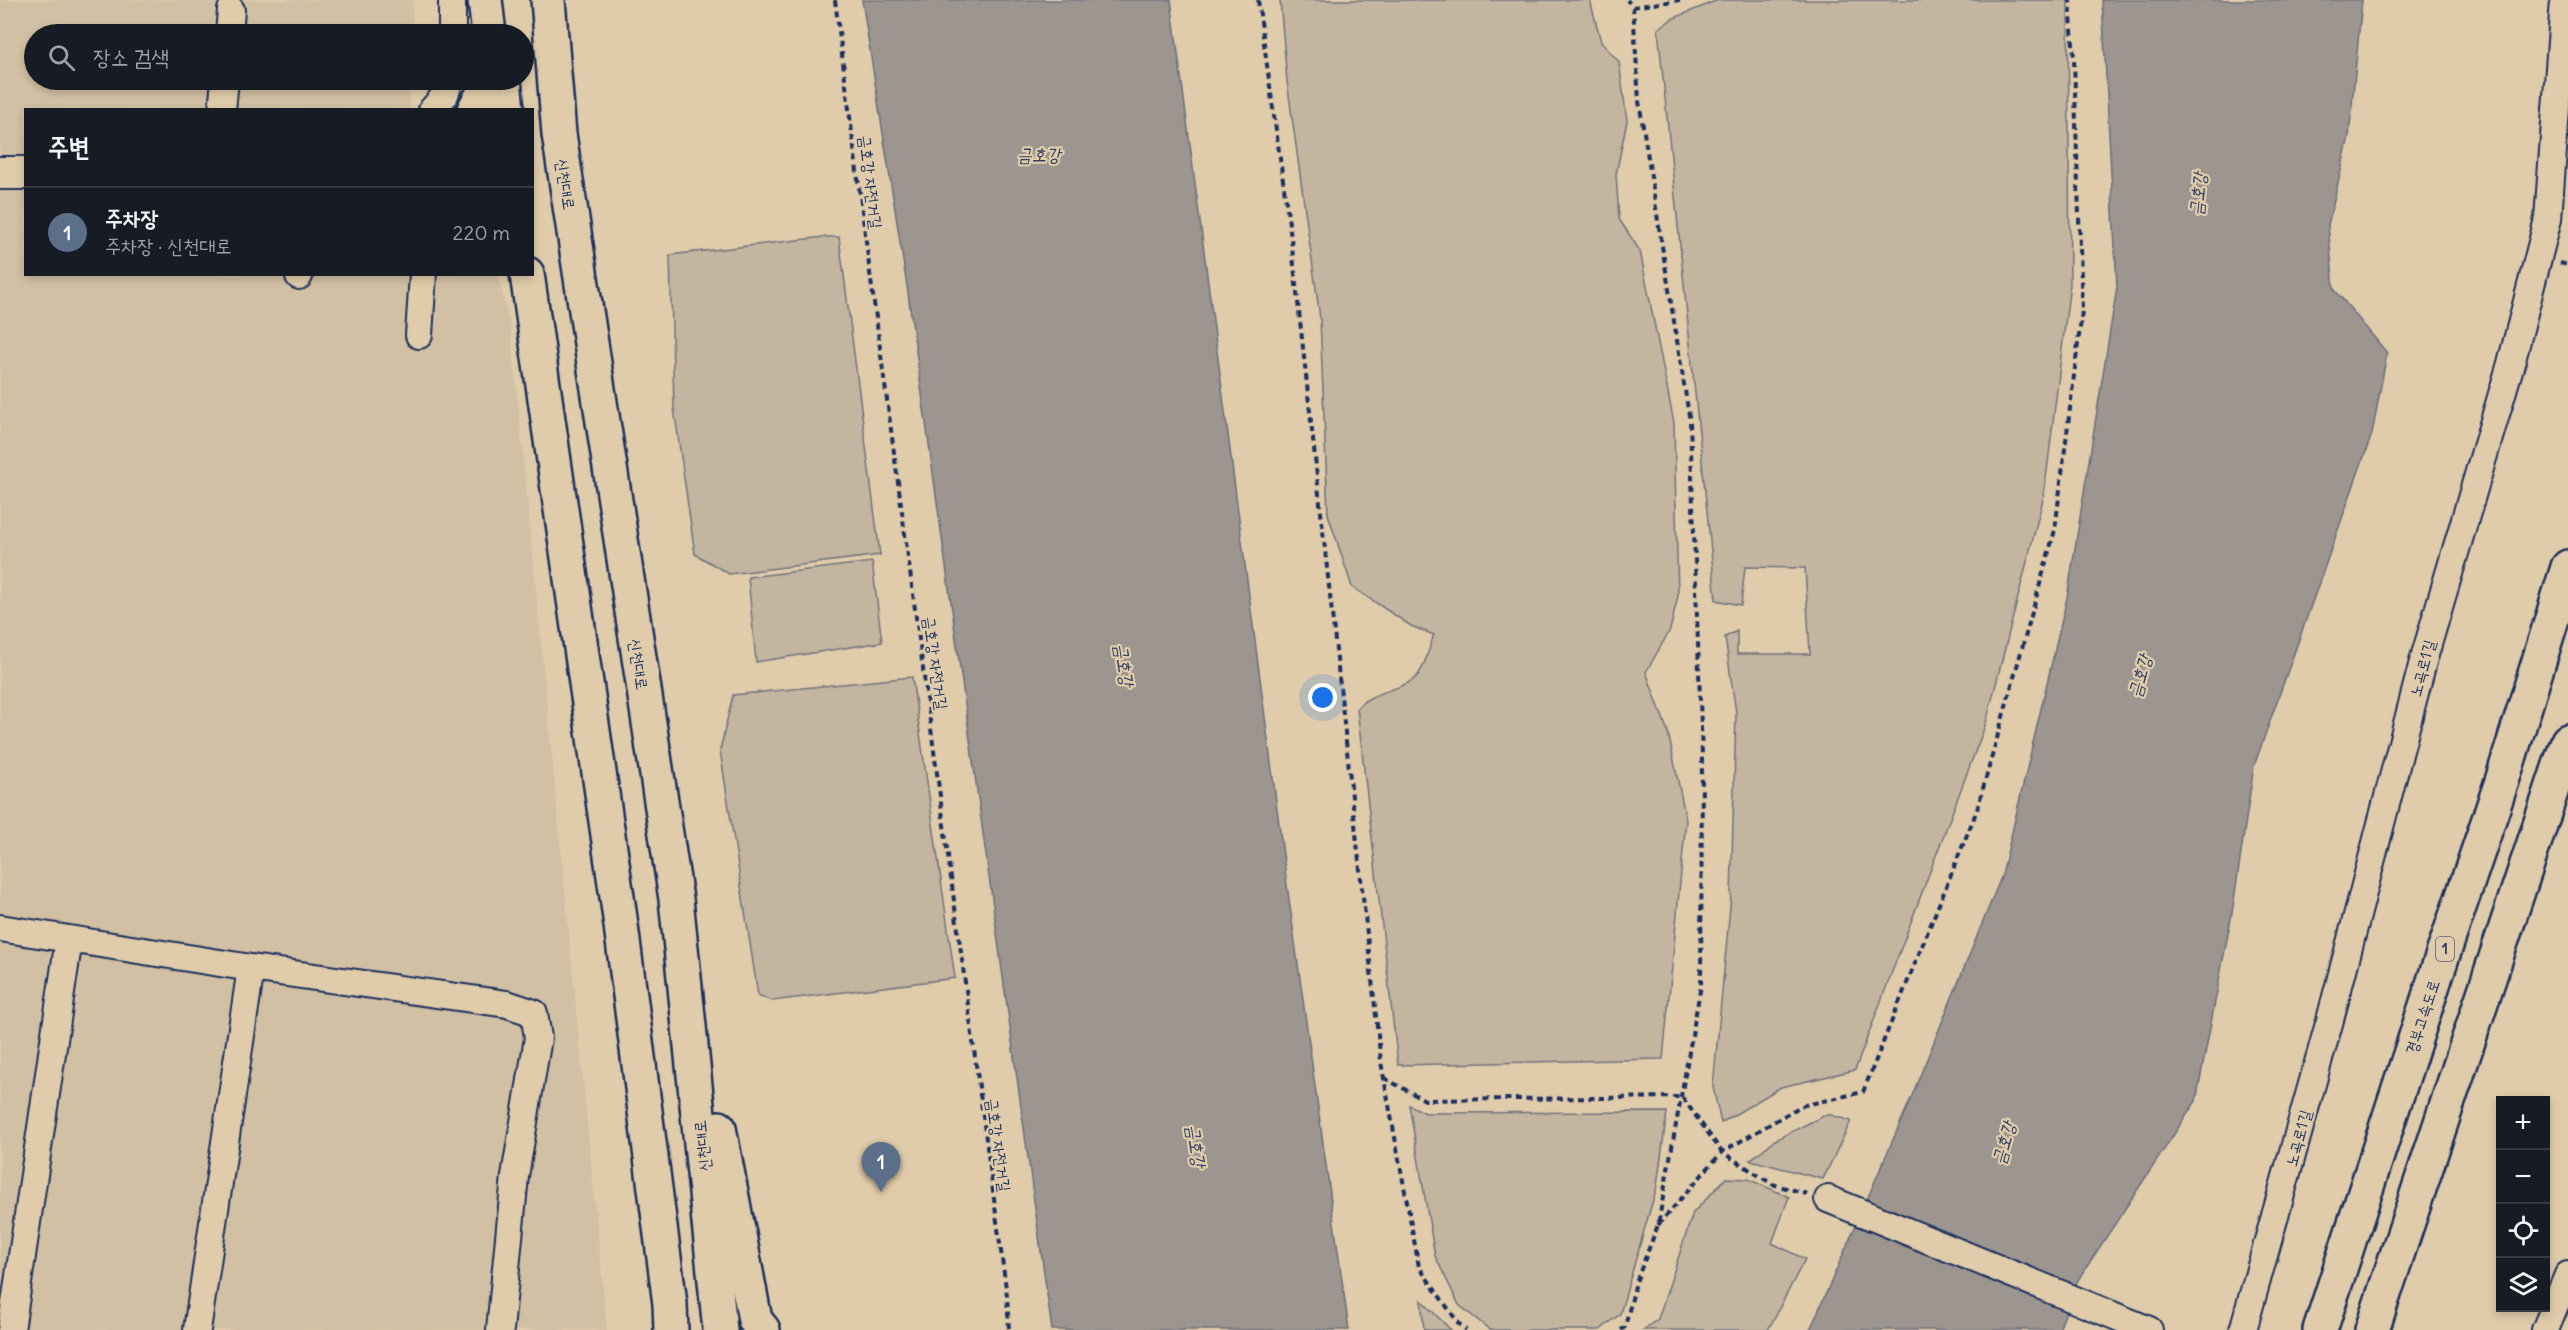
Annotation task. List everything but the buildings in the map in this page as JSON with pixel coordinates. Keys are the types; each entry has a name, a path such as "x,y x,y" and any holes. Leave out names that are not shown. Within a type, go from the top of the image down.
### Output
{"highway":[{"path":"485,0 488,24"},
{"path":"496,0 498,24"},
{"name":"신천대로","path":"548,0 560,146 676,899 720,1330"},
{"path":"475,108 484,90"},
{"path":"505,90 507,108"},
{"path":"511,276 568,561"},
{"path":"527,276 620,918 670,1304 671,1330"},
{"name":"경부고속도로","path":"2320,1330 2502,781 2568,567"},
{"path":"2372,1330 2568,741"},
{"path":"676,899 759,1325"}],"main road":[{"path":"0,173 24,173"}],"street":[{"path":"452,24 453,0"},
{"name":"노곡로1길","path":"2243,1330 2327,1031 2424,658 2512,360 2548,219 2564,0"},
{"path":"222,108 224,90"},
{"path":"434,108 447,90"},
{"path":"419,335 423,276"},
{"path":"0,928 251,968 507,1004 534,1013 538,1038 515,1176 500,1330"},
{"path":"11,1330 69,939"},
{"path":"197,1330 251,968"},
{"path":"1828,1199 2149,1330"},
{"path":"2545,1330 2568,1275"}],"path":[{"name":"금호강 자전거길","path":"836,0 871,285 959,922 1007,1296 1009,1330"},
{"path":"1258,0 1291,238 1384,1078 1419,1267 1466,1330"},
{"path":"1621,1330 1625,1327 1636,1282 1658,1225 1701,985 1702,755 1690,422 1639,101 1633,7 1628,0"},
{"path":"1633,7 1680,0"},
{"path":"1658,1225 1722,1152 1801,1106 1863,1092 1977,810 2055,530 2082,311 2070,0"},
{"path":"1384,1078 1425,1100 1682,1097"},
{"path":"1682,1097 1722,1152 1772,1184 1828,1199"}],"shaded area":[{"path":"0,0 413,0 412,24 24,24 24,90 410,90 409,108 24,108 24,276 498,276 511,330 607,1330 0,1330"},
{"path":"1280,0 1590,0 1601,42 1619,62 1627,121 1616,174 1619,219 1640,251 1674,423 1678,596 1670,630 1646,672 1668,732 1686,820 1663,1059 1398,1065 1357,708 1363,702 1405,684 1418,675 1434,635 1411,626 1352,587 1328,514 1320,318 1287,81"},
{"path":"1718,0 2068,0 2070,284 2044,495 1986,723 1855,1070 1781,1087 1721,1123 1713,1087 1731,896 1736,713 1725,637 1737,631 1737,654 1810,654 1805,568 1745,567 1741,605 1716,600 1658,29 1672,19"},
{"path":"839,237 880,555 729,574 695,554 674,408 670,255"},
{"path":"872,562 882,642 756,662 748,577"},
{"path":"912,677 955,978 772,1001 758,995 720,750 733,695"},
{"path":"1409,1105 1426,1113 1667,1112 1657,1186 1620,1314 1600,1330 1490,1330 1459,1305 1435,1256"},
{"path":"1827,1114 1851,1121 1823,1179 1750,1160 1775,1140"},
{"path":"1726,1178 1748,1179 1789,1197 1772,1243 1805,1259 1768,1330 1643,1330 1658,1319 1693,1213"},
{"path":"1421,1300 1451,1330 1424,1330"}],"water":[{"name":"금호강","path":"862,0 1171,0 1287,885 1349,1330 1052,1330 907,286"},
{"name":"금호강","path":"2102,0 2362,0 2349,137 2328,225 2334,289 2387,353 2372,434 2254,766 2232,913 2196,1101 2078,1280 2059,1330 1810,1330 1909,1103 2002,875 2067,598 2117,287"}],"place":[{"name":"주차장","path":"881,1192"}]}
